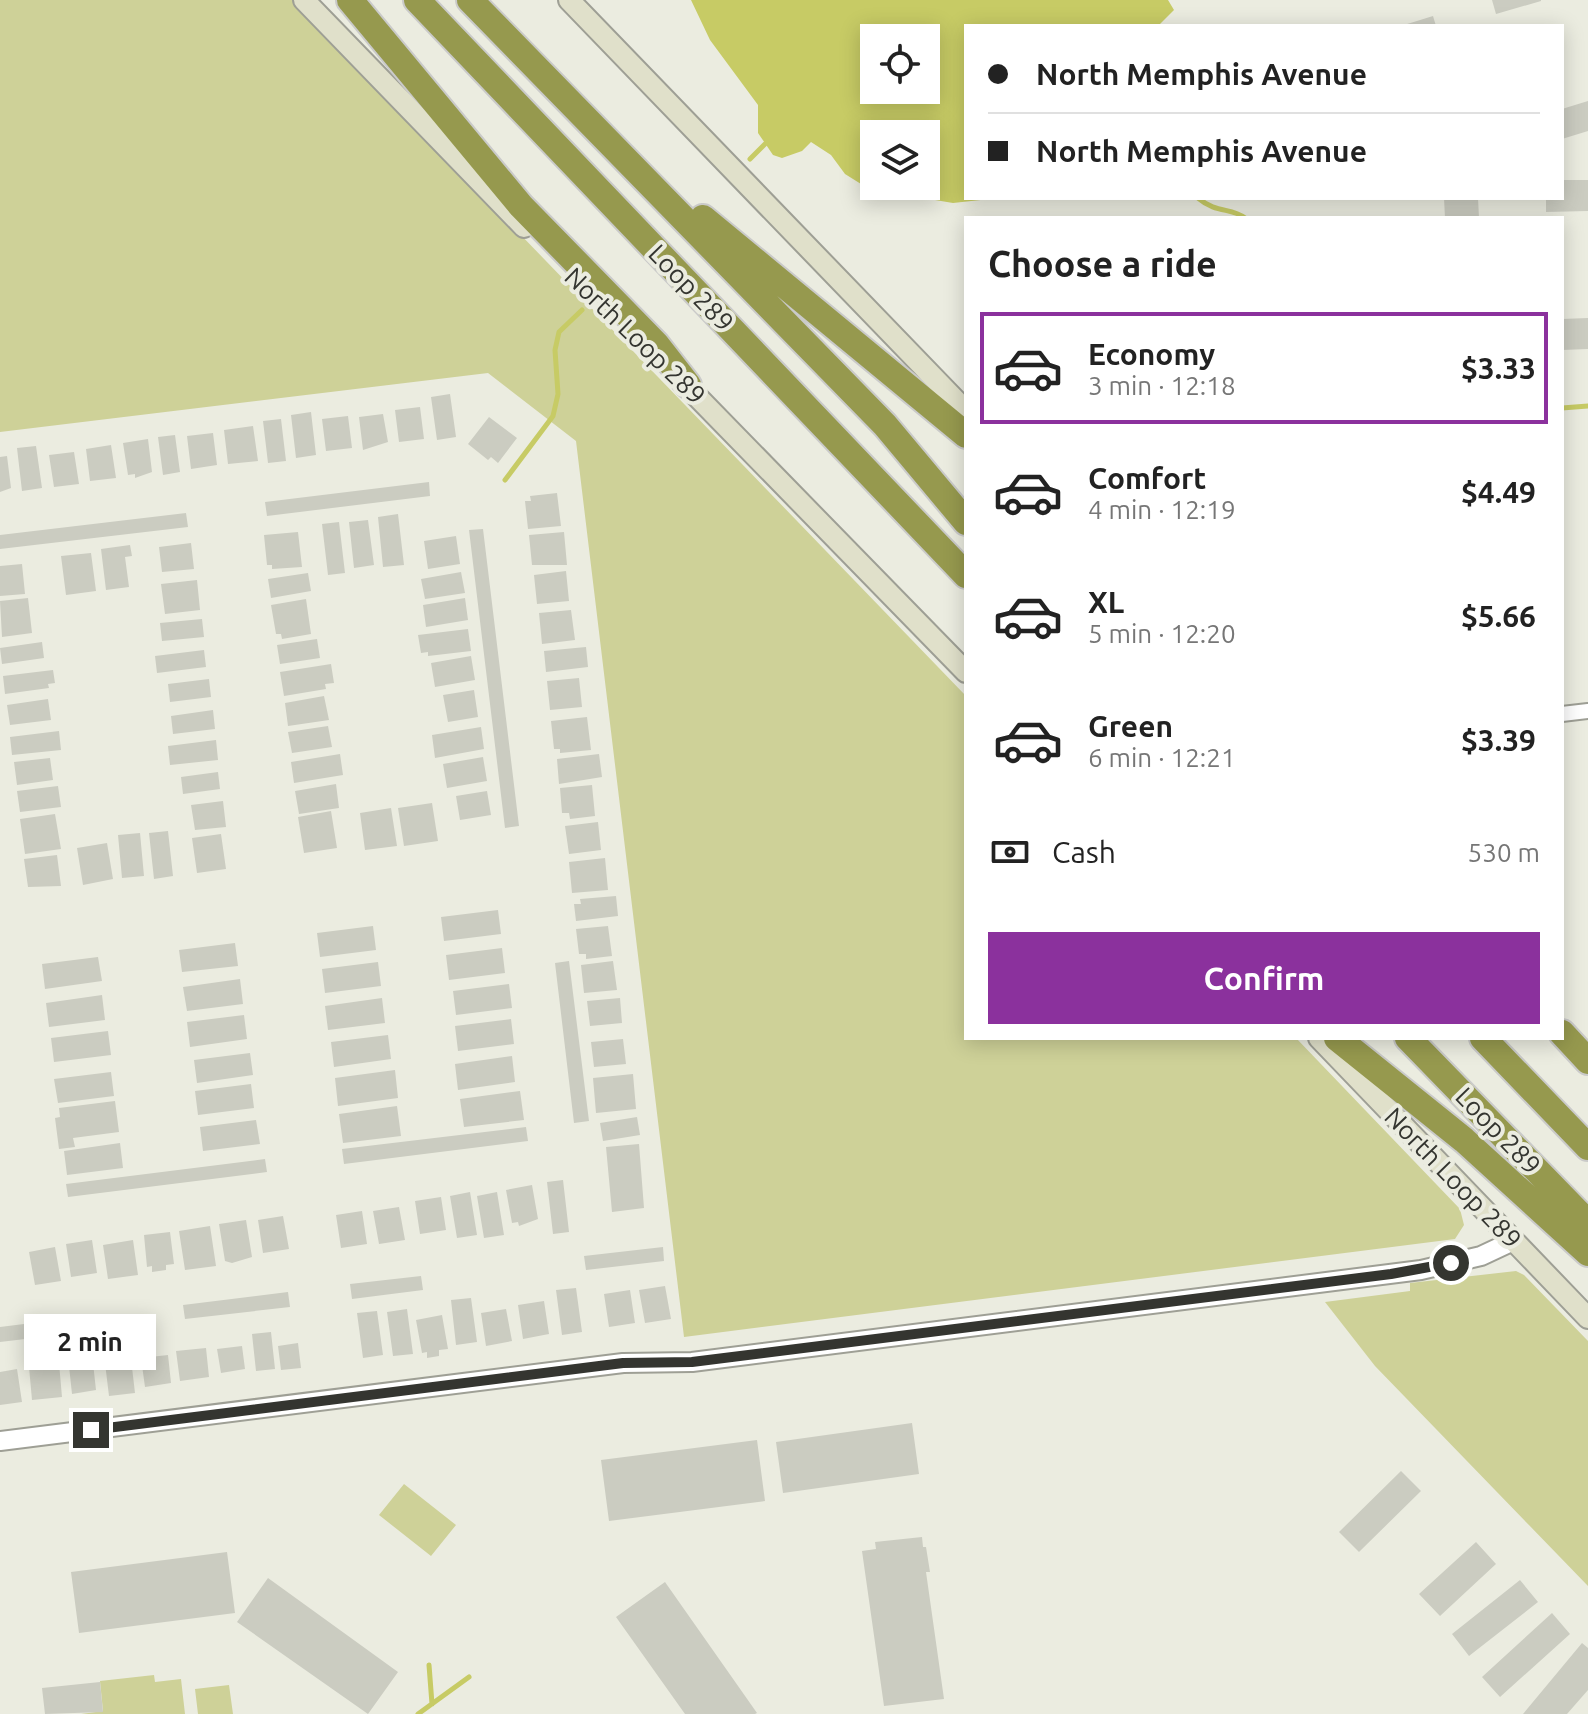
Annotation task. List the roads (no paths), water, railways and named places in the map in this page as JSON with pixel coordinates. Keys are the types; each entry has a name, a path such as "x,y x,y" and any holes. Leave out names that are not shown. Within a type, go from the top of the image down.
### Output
{"highway":[{"path":"350,0 521,206 656,344 688,385"},
{"name":"Loop 289","path":"417,0 964,573"},
{"name":"Loop 289","path":"470,0 885,425 964,520"},
{"path":"489,0 718,233 964,433"},
{"path":"1564,1035 1588,1061"},
{"path":"1339,1040 1464,1140 1588,1253"},
{"name":"Loop 289","path":"1410,1040 1588,1223"},
{"name":"Loop 289","path":"1485,1040 1588,1147"}],"main road":[{"name":"North Loop 289","path":"304,0 647,352 688,385 964,670"},
{"path":"569,0 964,409"},
{"path":"1564,1022 1588,1045"},
{"name":"North Loop 289","path":"1321,1040 1588,1318"}],"street":[{"path":"1564,714 1588,711"},
{"path":"0,1441 623,1363 692,1362 1421,1270 1481,1256 1513,1241"}],"waterway":[{"path":"750,159 765,144"},
{"path":"1201,200 1241,216"},
{"path":"505,480 553,416 558,394 555,350 559,332 582,310"},
{"path":"1564,408 1588,406"},
{"path":"429,1665 432,1704"},
{"path":"418,1714 469,1677"}]}
